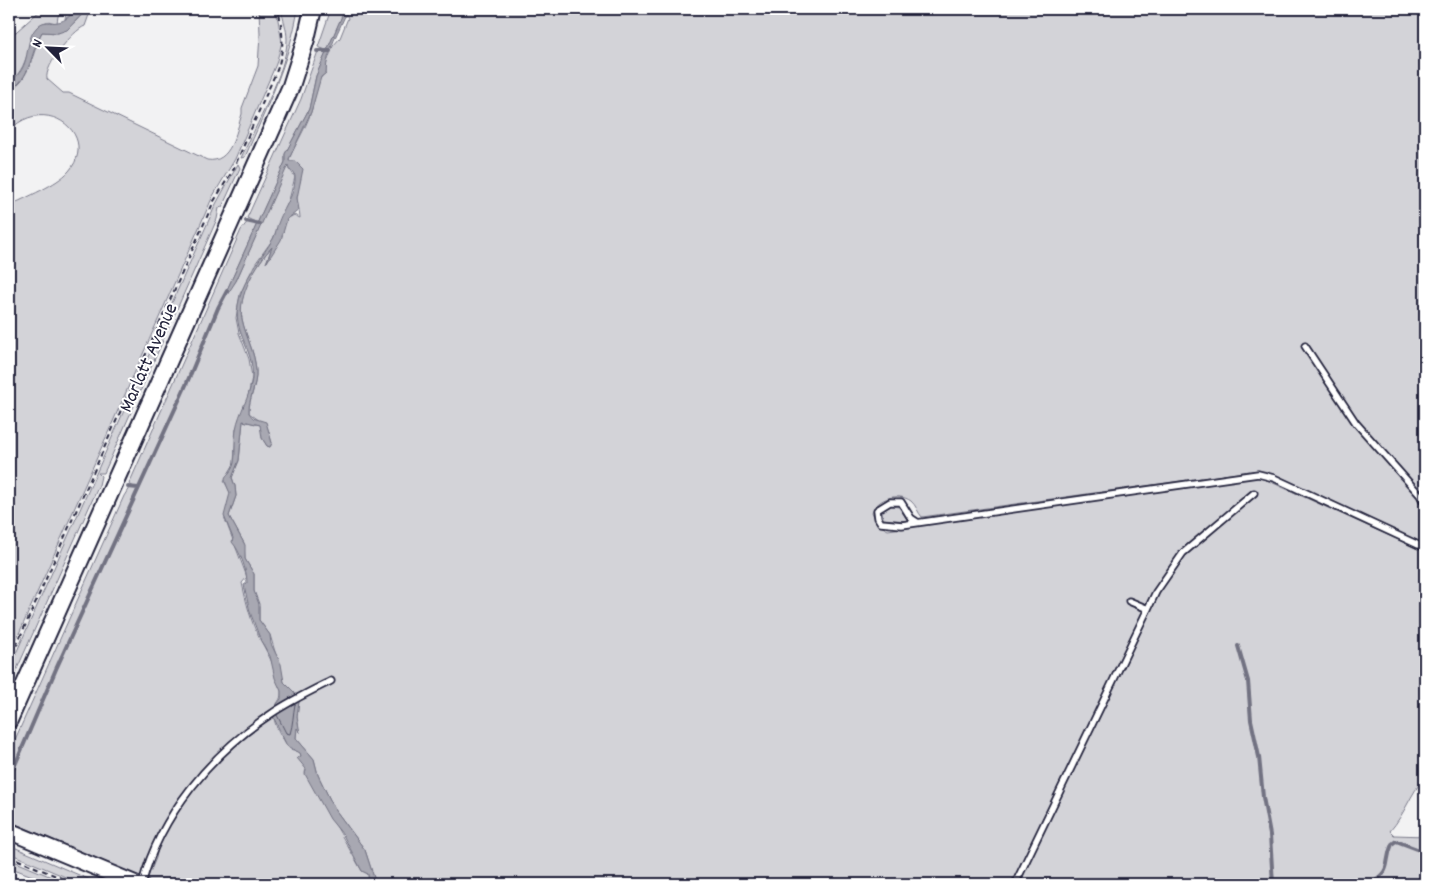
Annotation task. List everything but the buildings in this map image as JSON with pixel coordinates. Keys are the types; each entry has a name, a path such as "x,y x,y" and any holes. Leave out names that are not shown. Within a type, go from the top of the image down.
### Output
{"main road":[{"name":"Marlatt Avenue","path":"9,720 287,94 299,64 313,9"}],"street":[{"path":"9,831 136,884"}],"lane":[{"path":"1305,346 1356,423 1420,495 1425,504"},
{"path":"917,522 911,518 901,502 890,502 877,510 878,518 885,525 917,522 1258,474 1274,478 1425,548"},
{"path":"1016,884 1085,744 1148,609 1168,574 1183,553 1254,493"},
{"path":"1129,601 1148,609"},
{"path":"142,884 154,852 173,813 208,768 267,717 331,681"}],"path":[{"path":"9,662 214,202 237,160 282,54 284,39 278,9"},
{"path":"237,160 242,162"},
{"path":"9,856 75,884"}],"shaded area":[{"path":"42,9 77,9 65,19 66,13 62,11 58,16 57,23 47,21 39,26 31,39 23,66 9,82 9,38"},
{"path":"87,9 94,9 90,12 85,26 74,34 60,49 50,66 47,79 63,93 69,93 207,160 215,160 222,157 235,138 242,108 258,66 259,9 276,9 282,42 276,64 235,159 213,196 9,656 9,206 49,186 64,176 77,157 78,144 73,132 64,123 52,117 38,116 23,120 9,131 9,91 22,80 30,65 42,32 58,33 75,22"},
{"path":"281,9 298,9 294,28 277,83 245,157 241,158 269,99 286,52 286,28"},
{"path":"331,9 345,9 316,76 309,109 285,154 285,162 226,292 236,281 287,165 295,177 289,200 273,239 255,264 240,294 236,318 239,333 249,359 252,377 247,402 236,430 234,464 224,481 230,496 225,519 247,577 242,583 252,620 280,683 281,696 275,707 275,723 290,749 300,752 301,756 298,757 307,769 305,772 362,871 368,874 369,884 156,884 149,881 148,877 158,848 152,849 141,875 138,876 9,821 9,753 124,496 129,488 136,488 129,484 241,230 248,221 255,222 247,218 301,99 318,51 326,50 318,47"},
{"path":"348,9 1425,9 1425,544 1268,472 1259,470 922,517 911,501 906,498 895,497 879,503 872,512 877,524 888,530 1260,477 1425,552 1425,777 1390,831 1394,835 1425,836 1425,884 376,884 365,850 334,808 318,775 314,759 296,738 296,730 298,728 299,731 297,717 299,701 294,692 284,682 270,635 259,620 259,607 254,591 254,574 245,559 244,543 229,516 236,496 232,477 239,461 243,421 261,425 262,438 267,446 270,447 272,443 267,426 249,413 256,371 254,357 242,319 242,300 254,271 272,247 266,263 287,219 294,215 300,218 297,200 301,178 299,164 289,161 289,159 309,118 318,83 326,73 326,65 333,46 340,38 348,18 346,14"},
{"path":"238,164 240,168 222,207 219,208 217,219 104,473 98,473 101,476 99,485 9,687 9,669 216,204"},
{"path":"891,506 899,507 908,521 883,519 882,510"},
{"path":"9,845 100,884 82,884 9,853"},
{"path":"9,859 68,884 53,884 9,867"}],"water":[{"path":"77,9 87,9 67,30 58,33 42,32 26,72 17,86 9,91 9,82 22,69 30,40 37,27 45,22 64,20"},
{"path":"345,9 348,9 331,48 326,73 321,77 311,112 289,159 289,161 295,161 303,169 297,198 299,210 287,219 281,240 267,262 272,247 260,262 249,280 242,300 242,319 256,371 249,413 253,418 266,422 272,443 270,447 267,446 262,438 260,425 243,421 239,460 232,478 236,496 229,516 245,545 245,559 254,574 254,591 259,604 259,620 270,635 271,644 281,664 284,682 294,692 299,701 297,717 300,733 297,728 296,738 314,759 318,775 334,808 365,850 376,884 369,884 368,874 362,871 343,835 330,819 305,774 306,769 297,758 301,756 300,753 287,746 271,712 281,699 281,691 275,678 270,656 261,641 250,612 244,585 247,583 247,578 238,550 232,542 233,538 224,516 230,493 225,478 234,463 236,429 252,379 250,357 239,328 237,317 238,305 248,277 274,237 278,223 293,191 294,172 289,170 288,165 236,281 227,295 226,292 285,162 285,154 309,109 316,76"}],"waterway":[{"path":"317,51 330,51"},
{"path":"246,221 259,224"},
{"path":"9,779 56,669 227,291"},
{"path":"128,487 138,488"},
{"path":"1238,646 1248,681 1251,720 1259,757 1263,797 1270,835 1273,884"},
{"path":"1369,884 1382,875 1389,851 1392,844 1396,841 1425,852"}]}
